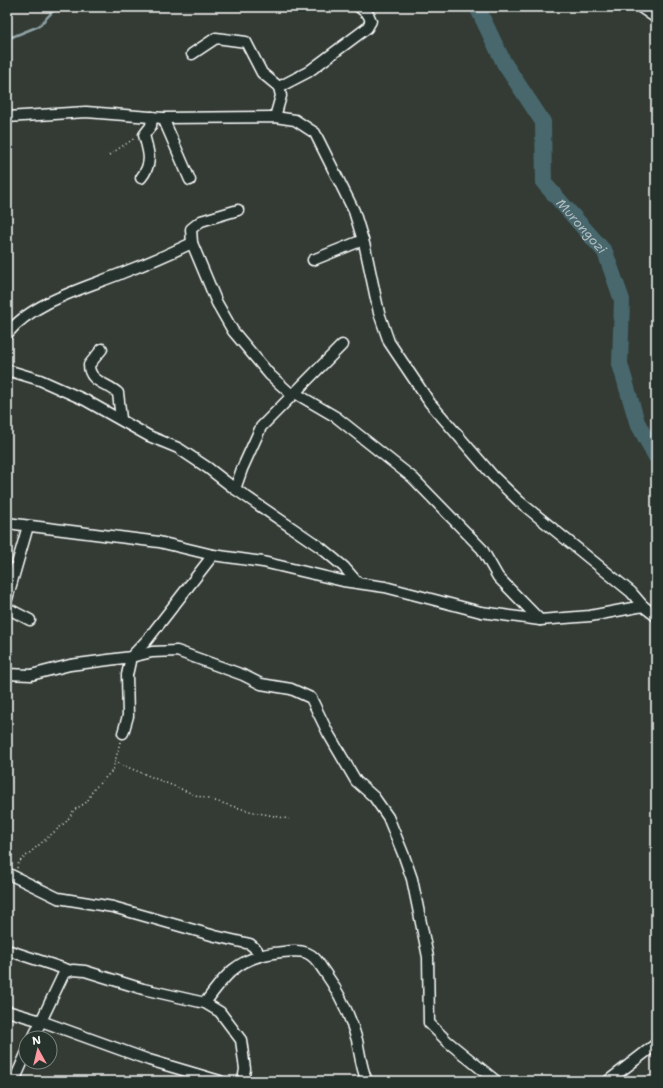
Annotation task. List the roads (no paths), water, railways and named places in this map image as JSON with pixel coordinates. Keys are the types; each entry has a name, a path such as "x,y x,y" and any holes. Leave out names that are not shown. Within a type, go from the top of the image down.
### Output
{"street":[{"path":"279,86 308,72 367,28 370,21 368,14 359,7"},
{"path":"640,7 656,18"},
{"path":"192,54 216,38 246,42 262,73 279,86 281,96 275,117"},
{"path":"7,117 86,112 163,118 275,117 294,120 315,133 354,211 363,240 379,313 389,342 430,403 493,476 520,502 631,592 643,606 656,616"},
{"path":"141,178 148,169 150,162 144,135 151,126 152,117"},
{"path":"163,118 190,180"},
{"path":"238,210 201,221 191,229 192,243 217,303 233,331 270,375 293,394 336,417 412,478 482,549 498,577 540,620"},
{"path":"314,260 363,240"},
{"path":"7,334 15,324 28,314 46,304 192,243"},
{"path":"235,489 257,432 342,345"},
{"path":"102,349 89,365 89,372 93,378 118,393 121,419"},
{"path":"7,370 40,380 85,400 149,436 178,448 320,547 344,567 358,582"},
{"path":"7,523 159,542 213,555 264,562 300,572 386,587 481,612 540,620 590,616 643,606"},
{"path":"7,599 28,526"},
{"path":"123,733 128,716 127,675 131,658 147,640 213,555"},
{"path":"7,608 30,620"},
{"path":"7,674 31,675 70,665 131,658 152,652 177,650 193,655 210,664 243,675 261,684 291,689 311,698 328,733 356,781 374,797 388,817 407,864 412,878 428,957 429,1023 448,1042 496,1081"},
{"path":"10,874 58,898 113,907 215,936 250,944 257,950 259,956"},
{"path":"7,950 68,970 85,971 143,990 205,1003 220,1012 241,1040 245,1069 243,1081"},
{"path":"205,1003 230,971 259,956 288,951 308,953 315,959 330,980 344,1004 352,1024 363,1072 367,1081"},
{"path":"37,1030 62,976 68,970"},
{"path":"7,1011 41,1021 149,1060 220,1081"},
{"path":"608,1081 656,1044"}],"waterway":[{"path":"7,39 39,26 57,7"},
{"name":"Murongozi","path":"477,7 504,63 543,122 544,183 605,252 622,300 620,364 637,422 656,457"}]}
